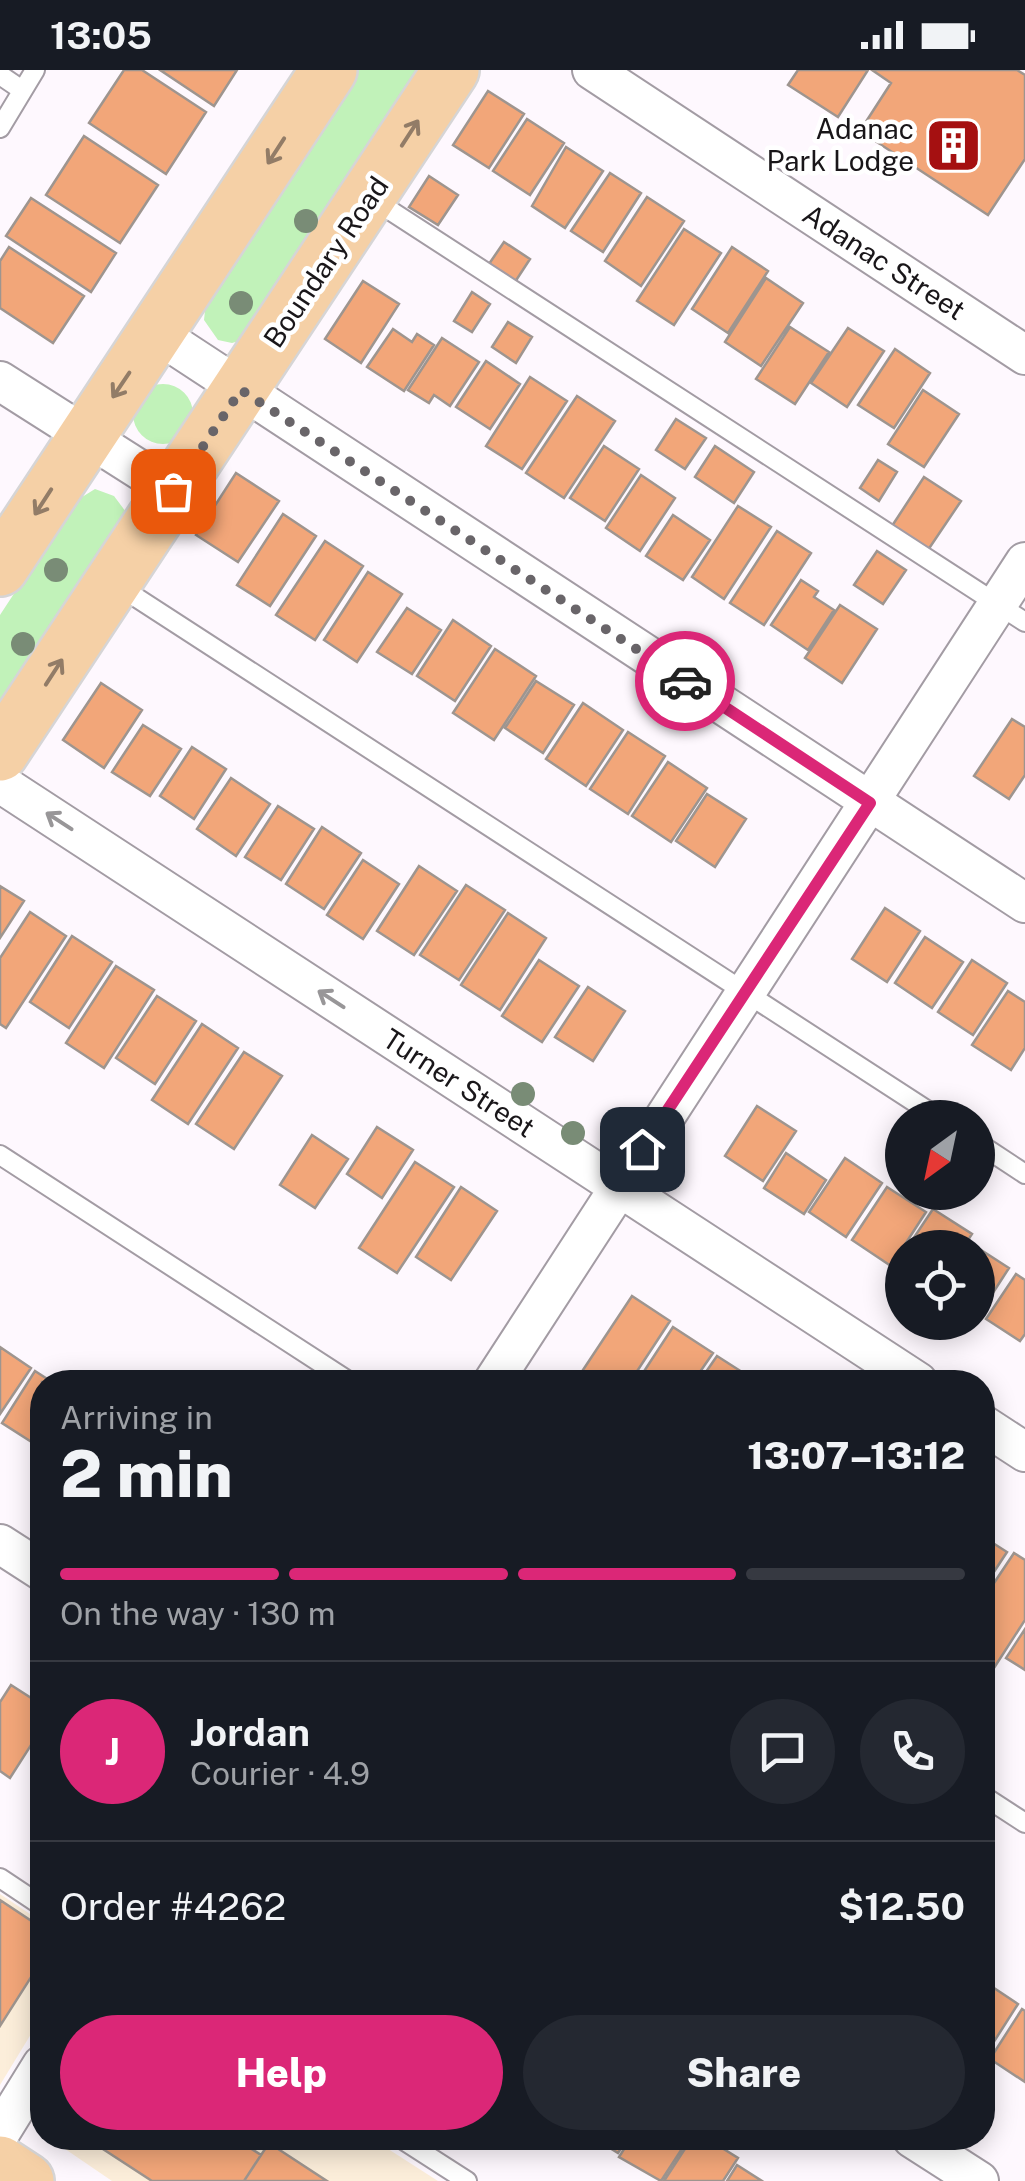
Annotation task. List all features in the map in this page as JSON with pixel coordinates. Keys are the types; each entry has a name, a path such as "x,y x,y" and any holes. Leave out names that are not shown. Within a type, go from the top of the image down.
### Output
{"main road":[{"path":"0,568 329,70"},
{"name":"Boundary Road","path":"0,754 451,70"},
{"path":"0,2164 26,2181"}],"street":[{"name":"Adanac Street","path":"592,70 1025,355"},
{"path":"156,333 1025,903"},
{"path":"0,382 173,491"},
{"path":"501,1370 870,803 1011,614 1025,562"},
{"name":"Turner Street","path":"0,783 899,1370"},
{"path":"995,1432 1025,1452"},
{"path":"0,1544 30,1564"},
{"path":"0,2133 30,2084"},
{"path":"931,2150 979,2181"}],"lane":[{"path":"0,128 34,70"},
{"path":"0,75 22,90"},
{"path":"369,196 1011,614"},
{"path":"113,582 912,1100"},
{"path":"0,1154 332,1370"},
{"path":"995,1154 1025,1174"},
{"path":"995,1804 1025,1823"},
{"path":"0,1878 30,1898"},
{"path":"419,2150 467,2181"}],"shaded area":[{"path":"0,1894 30,1914 30,2036 0,2085"},
{"path":"67,2150 390,2150 438,2181 112,2181"}],"green space":[{"path":"359,70 425,70 246,339 232,343 218,340 204,320 206,301"},
{"path":"163,384 184,393 193,414 184,435 163,444 142,435 133,414 142,393"},
{"path":"95,489 114,496 126,512 0,720 0,615 74,502"}],"building":[{"path":"124,70 142,70 206,112 166,174 89,123"},
{"path":"160,70 237,70 214,106"},
{"name":"Adanac Park Lodge","path":"798,70 868,70 838,117 788,85"},
{"name":"Adanac Park Lodge","path":"872,70 1017,70 1025,75 1025,159 988,215 860,131 891,83"},
{"path":"488,91 524,114 489,168 453,145"},
{"path":"527,119 564,143 530,195 493,171"},
{"path":"84,136 158,185 120,243 46,195"},
{"path":"566,147 603,171 565,228 532,206"},
{"path":"610,173 641,193 603,252 571,231"},
{"path":"429,176 458,195 438,225 409,207"},
{"path":"647,197 684,221 641,286 605,261"},
{"path":"31,198 116,253 91,292 6,236"},
{"path":"684,229 721,253 674,325 637,301"},
{"path":"504,242 530,259 515,282 489,264"},
{"path":"9,247 84,296 53,343 0,308 0,261"},
{"path":"732,247 768,271 728,333 692,309"},
{"path":"766,278 803,303 761,366 725,342"},
{"path":"363,281 399,304 361,363 325,339"},
{"path":"472,292 490,304 472,332 454,321"},
{"path":"508,322 532,337 516,363 492,347"},
{"path":"790,327 829,352 795,404 756,379"},
{"path":"848,328 884,351 847,407 811,383"},
{"path":"393,329 412,342 417,334 434,345 404,391 367,367"},
{"path":"442,338 479,362 450,406 434,395 429,403 408,390"},
{"path":"895,349 930,373 894,428 858,405"},
{"path":"486,361 520,384 490,429 456,407"},
{"path":"530,377 567,401 522,469 486,446"},
{"path":"923,390 959,414 924,467 888,444"},
{"path":"577,396 615,421 564,498 526,473"},
{"path":"676,419 706,438 685,469 656,450"},
{"path":"604,446 639,469 605,521 570,498"},
{"path":"715,446 754,472 734,503 695,477"},
{"path":"878,460 897,472 879,501 860,488"},
{"path":"236,473 279,501 238,562 196,535"},
{"path":"641,475 675,498 640,551 606,528"},
{"path":"924,477 961,501 928,550 892,526"},
{"path":"738,506 771,527 724,599 692,577"},
{"path":"283,514 316,536 270,606 237,585"},
{"path":"673,515 710,540 683,580 646,556"},
{"path":"777,531 811,553 764,625 730,603"},
{"path":"325,541 363,566 315,640 276,615"},
{"path":"877,551 906,570 883,604 854,585"},
{"path":"368,572 402,594 357,662 324,640"},
{"path":"801,580 818,591 814,597 834,610 808,650 771,625"},
{"path":"840,605 877,629 842,683 805,658"},
{"path":"407,608 441,630 412,674 377,652"},
{"path":"453,620 491,646 455,701 417,676"},
{"path":"495,649 536,676 494,740 453,713"},
{"path":"536,681 574,705 543,753 505,728"},
{"path":"101,683 142,710 104,768 63,740"},
{"path":"583,703 623,730 586,786 546,759"},
{"path":"1012,719 1025,727 1025,775 1009,799 974,776"},
{"path":"143,725 181,749 150,796 112,772"},
{"path":"628,732 665,756 628,814 590,789"},
{"path":"192,747 226,769 194,819 160,796"},
{"path":"668,762 707,788 671,842 632,816"},
{"path":"231,778 270,804 236,856 197,829"},
{"path":"707,794 746,819 715,867 676,841"},
{"path":"278,806 314,829 281,880 245,857"},
{"path":"322,827 361,853 324,909 286,884"},
{"path":"363,860 399,884 363,939 327,915"},
{"path":"419,866 457,891 414,955 377,931"},
{"path":"466,885 505,910 459,980 420,955"},
{"path":"0,886 24,901 0,938"},
{"path":"885,908 920,931 887,982 852,959"},
{"path":"30,912 66,936 6,1028 0,1024 0,958"},
{"path":"508,913 546,938 500,1010 461,985"},
{"path":"72,936 112,962 69,1028 30,1002"},
{"path":"925,937 963,962 932,1008 895,983"},
{"path":"539,960 579,986 542,1042 502,1016"},
{"path":"972,960 1007,983 973,1035 938,1012"},
{"path":"116,966 154,990 104,1068 66,1043"},
{"path":"588,987 625,1011 593,1061 555,1037"},
{"path":"1008,991 1025,1002 1025,1048 1011,1070 972,1045"},
{"path":"157,996 196,1021 155,1084 116,1058"},
{"path":"202,1024 238,1048 188,1124 152,1100"},
{"path":"244,1052 282,1076 234,1149 196,1124"},
{"path":"757,1106 796,1131 763,1181 725,1156"},
{"path":"377,1127 413,1150 382,1198 347,1174"},
{"path":"312,1135 348,1159 315,1208 280,1185"},
{"path":"786,1153 826,1180 804,1214 764,1188"},
{"path":"845,1158 882,1183 846,1237 809,1212"},
{"path":"415,1162 454,1187 397,1273 359,1248"},
{"path":"461,1187 497,1211 451,1280 416,1257"},
{"path":"885,1190 885,1210 926,1212 914,1230 885,1230 885,1262 852,1240"},
{"path":"935,1210 966,1230 919,1230"},
{"path":"995,1259 1009,1268 995,1290"},
{"path":"1016,1274 1025,1280 1025,1334 1020,1341 995,1325 995,1306"},
{"path":"632,1296 670,1321 638,1370 583,1370"},
{"path":"673,1327 713,1353 701,1370 645,1370"},
{"path":"0,1347 31,1368 0,1414"},
{"path":"717,1356 739,1370 707,1370"},
{"path":"30,1379 30,1441 2,1423"},
{"path":"995,1544 1007,1552 995,1570"},
{"path":"1014,1553 1025,1560 1025,1620 995,1666 995,1582"},
{"path":"1025,1629 1025,1670 1006,1658"},
{"path":"11,1685 30,1697 30,1747 10,1778 0,1771 0,1702"},
{"path":"0,1900 30,1920 30,1979 0,2026"},
{"path":"995,1989 1018,2004 995,2040"},
{"path":"1022,2009 1025,2011 1025,2082 995,2062 995,2051"},
{"path":"104,2150 253,2150 261,2155 244,2181 152,2181"},
{"path":"264,2150 280,2150 327,2181 244,2181"},
{"path":"623,2150 681,2150 661,2181 619,2157"},
{"path":"684,2150 725,2150 738,2158 723,2181 664,2181"},
{"path":"737,2165 762,2181 727,2181"}],"way so far":[{"path":"173,491 241,390 685,681"}],"place":[{"name":"Adanac Park Lodge","path":"953,145"}],"route":[{"path":"642,1149 870,803 685,681"}]}
